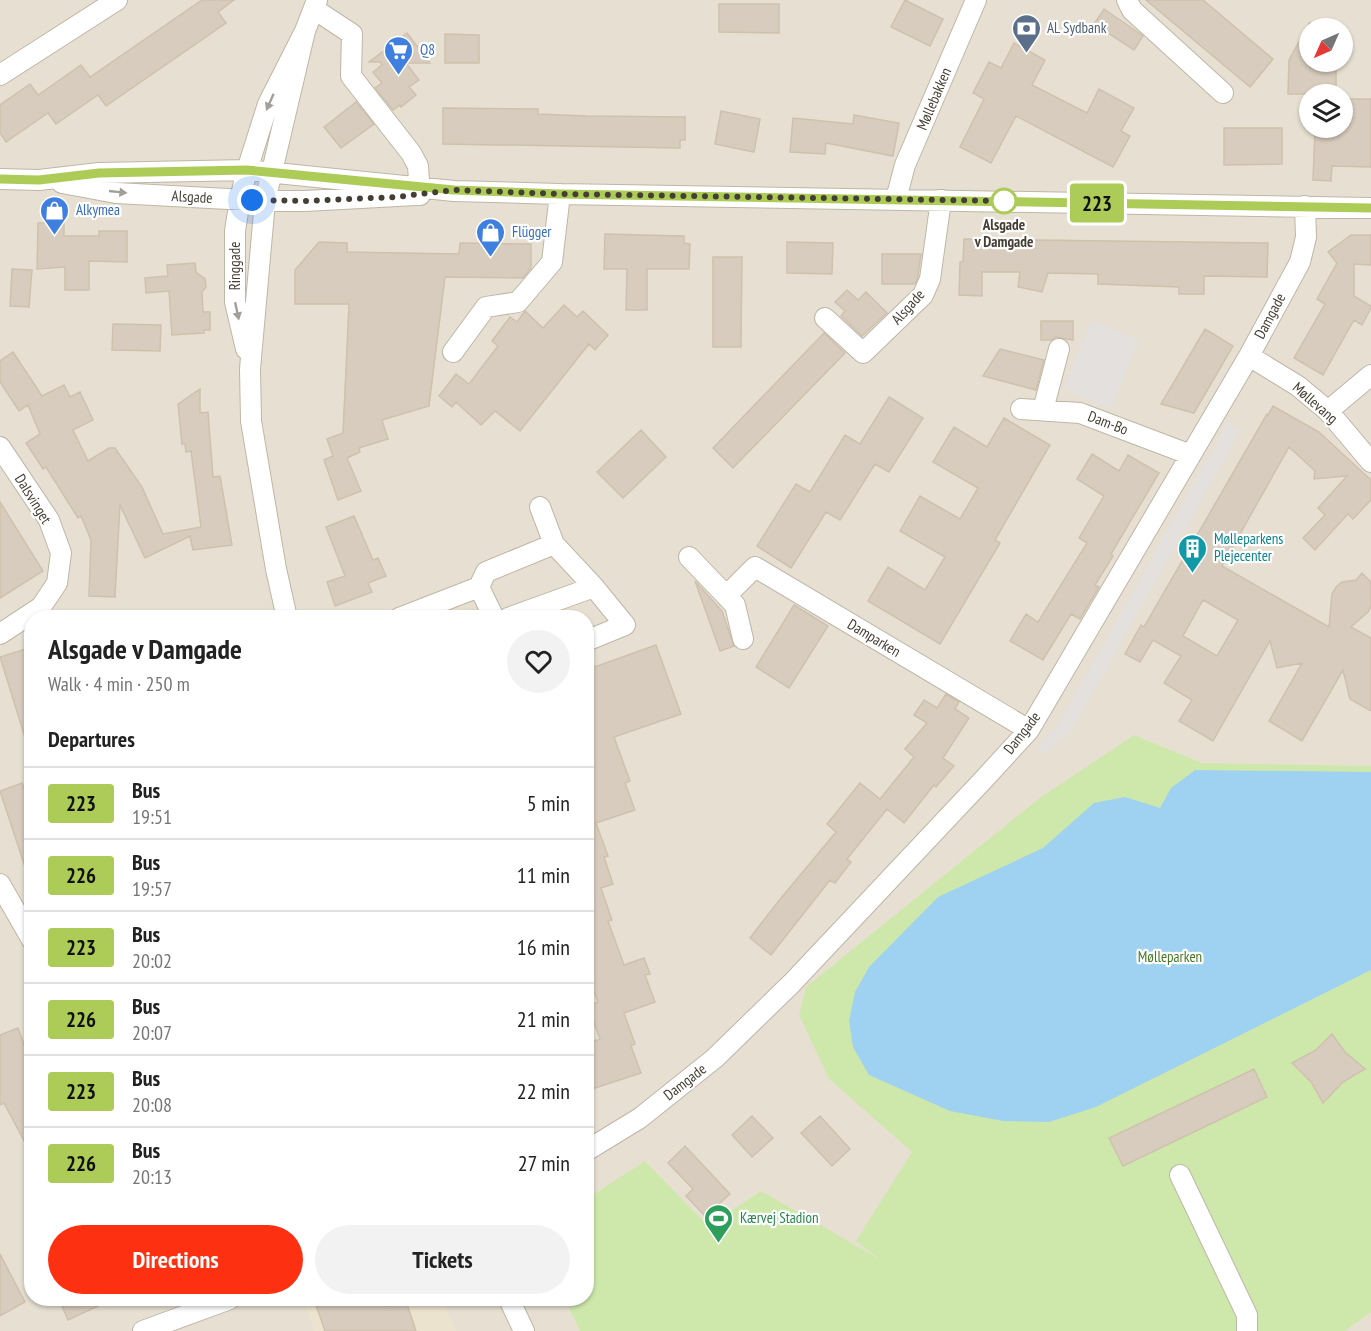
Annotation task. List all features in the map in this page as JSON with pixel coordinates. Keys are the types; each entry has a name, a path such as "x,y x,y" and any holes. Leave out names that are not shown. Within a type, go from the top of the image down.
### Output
{"street":[{"path":"0,75 117,0"},
{"name":"Møllebakken","path":"896,200 905,165 976,0"},
{"path":"1127,0 1132,10 1222,93"},
{"path":"315,4 352,34 351,76 411,153 418,166 419,191"},
{"name":"Ringgade","path":"250,369 235,302 235,231 240,200 268,105 305,31 315,4"},
{"name":"Ringgade","path":"285,610 251,421 250,369 265,201 305,31"},
{"name":"Alsgade","path":"39,180 99,173 247,170 419,191"},
{"name":"Alsgade","path":"0,179 39,180 116,193 265,201 373,198 419,191 454,190 560,194 1371,208"},
{"path":"453,352 486,308 518,302 552,262 560,194"},
{"name":"Alsgade","path":"825,318 863,353 923,295 930,279 941,200"},
{"name":"Damgade","path":"594,1145 640,1118 715,1058 792,983 1029,730 1249,356 1300,262 1306,237 1305,206"},
{"path":"1043,411 1059,349"},
{"name":"Møllevang","path":"1249,356 1298,386 1328,411 1371,462"},
{"path":"1328,411 1371,375"},
{"name":"Dam-Bo","path":"1021,409 1080,413 1191,455"},
{"name":"Dalsvinget","path":"0,447 48,520 61,554 57,583 41,607 36,610"},
{"path":"540,507 554,544 625,625 594,638"},
{"path":"420,610 479,587 486,572 554,544"},
{"path":"689,557 735,605 743,639"},
{"name":"Damparken","path":"726,596 755,567 1029,730"},
{"path":"479,587 490,610"},
{"path":"530,610 594,587"},
{"name":"Dalsvinget","path":"0,634 24,618"},
{"path":"0,884 24,926"},
{"path":"1180,1175 1247,1315 1247,1331"},
{"path":"143,1331 201,1306"},
{"path":"512,1306 524,1331"}],"shaded area":[{"path":"0,0 1371,0 1371,1331 0,1331"},
{"path":"1091,320 1139,340 1111,409 1063,389"},
{"path":"1228,422 1241,430 1070,733 1045,753 1035,749 1058,725"},
{"path":"305,1306 445,1306 456,1331 314,1331"}],"green space":[{"name":"Mølleparken","path":"1134,735 1202,763 1371,766 1371,1312 1345,1331 580,1331 568,1306 594,1306 594,1194 645,1161 708,1226 761,1191 879,1259 856,1241 912,1152 829,1079 799,1015 806,987 1041,797"}],"water":[{"path":"1195,770 1371,772 1371,970 1096,1107 1049,1122 1003,1121 950,1111 869,1075 853,1047 849,1021 855,992 869,967 938,897 1043,848 1094,803 1125,797 1160,808 1171,788"}],"building":[{"path":"202,0 234,0 218,12 226,23 106,106 98,95 56,124 48,113 6,142 0,133 0,105 30,84 38,95 81,65 90,77"},
{"path":"905,0 943,19 930,46 891,27"},
{"path":"1146,0 1203,0 1273,59 1250,87"},
{"path":"719,4 779,4 779,33 719,32"},
{"path":"1104,9 1143,36 1134,50 1094,24"},
{"path":"407,33 430,63 406,63 419,80 409,87 416,95 401,107 400,105 393,110 375,88 382,83 373,72 382,65 380,62 369,62"},
{"path":"445,34 479,35 479,63 445,63"},
{"path":"1299,42 1299,72 1336,72 1336,84 1299,84 1299,94 1288,94 1289,60"},
{"path":"1014,43 1045,60 1032,85 1087,113 1099,89 1134,108 1121,131 1130,136 1113,167 1016,116 991,163 960,147 984,99 973,93 989,62 1001,68"},
{"path":"1353,99 1371,99 1371,167 1332,166 1331,181 1313,180 1315,138 1353,138"},
{"path":"356,102 374,124 341,148 324,127"},
{"path":"443,108 538,109 538,114 587,116 685,117 685,140 680,140 680,148 443,144"},
{"path":"721,111 760,119 754,152 715,144"},
{"path":"854,115 899,123 893,156 826,143 825,154 790,152 793,118 853,124"},
{"path":"1224,128 1282,128 1282,164 1224,165"},
{"path":"38,223 64,223 64,236 99,236 99,231 127,231 127,262 89,261 89,290 65,290 65,267 37,269"},
{"path":"605,234 684,236 684,243 690,244 689,269 647,269 647,310 626,310 627,269 604,269"},
{"path":"1351,235 1371,235 1371,265 1354,264 1354,296 1371,308 1362,325 1354,320 1323,375 1294,358 1325,304 1317,299 1337,263 1328,252"},
{"path":"964,239 1268,243 1267,277 1204,276 1204,294 1179,294 1179,287 1098,284 1098,274 1048,273 1042,292 1018,287 1020,272 982,272 982,296 959,295 960,262 963,262"},
{"path":"319,242 347,243 347,252 459,254 460,243 531,244 531,268 523,278 445,277 429,406 382,420 388,439 359,448 360,452 347,458 361,491 338,500 324,460 333,456 327,439 343,433 349,304 295,304 295,270"},
{"path":"787,242 833,243 832,274 787,273"},
{"path":"882,254 921,254 915,284 882,284"},
{"path":"713,257 742,257 741,347 713,347"},
{"path":"195,263 196,272 205,279 206,287 202,292 203,312 210,312 210,330 204,330 204,333 172,335 169,291 146,293 145,278 168,276 167,265"},
{"path":"12,269 32,270 29,307 10,306"},
{"path":"847,290 858,300 866,292 887,313 862,336 841,316 845,311 835,302"},
{"path":"564,305 577,317 583,311 608,335 595,350 589,344 520,431 495,411 481,425 456,402 452,407 439,396 456,374 469,384 498,346 492,341 510,317 517,322 525,311 543,328"},
{"path":"1041,321 1073,321 1073,340 1056,337 1051,340 1041,340"},
{"path":"113,324 161,325 160,351 112,350"},
{"path":"1205,329 1233,346 1194,413 1161,404"},
{"path":"824,333 845,353 733,468 713,448"},
{"path":"1000,349 1044,360 1036,390 983,376"},
{"path":"13,352 42,396 64,385 70,397 80,392 93,420 73,430 88,461 109,448 115,448 142,487 163,534 201,527 191,451 186,452 185,444 182,444 178,404 200,389 200,413 208,412 213,477 220,476 232,545 193,550 190,536 145,558 120,505 115,597 89,596 91,540 81,516 78,518 46,467 43,469 26,443 40,434 28,405 19,411 0,382 0,361"},
{"path":"889,397 923,418 889,472 875,464 840,520 826,512 791,568 757,546 796,484 810,492 845,435 860,444"},
{"name":"Mølleparkens Plejecenter","path":"1273,406 1319,432 1371,480 1371,500 1353,519 1348,514 1315,550 1303,538 1325,515 1318,508 1347,476 1314,479 1315,471 1289,447 1222,566 1329,627 1332,594 1336,587 1342,582 1356,580 1362,573 1371,582 1371,606 1368,612 1351,627 1371,638 1371,711 1350,699 1343,670 1302,741 1269,721 1302,663 1277,668 1270,641 1213,741 1179,721 1192,700 1164,683 1181,656 1153,640 1140,662 1125,654 1141,625 1144,627","holes":["1203,600 1238,620 1217,656 1183,636"]},
{"path":"1004,418 1050,445 995,540 1000,543 940,644 868,601 888,567 925,590 945,557 900,531 920,496 960,519 978,488 933,462 954,427 987,447"},
{"path":"641,430 666,457 623,498 597,472"},
{"path":"1092,454 1119,471 1128,455 1159,473 1111,554 1113,556 1095,585 1099,587 1080,619 1071,614 1043,660 1010,641 1026,614 1038,622 1087,543 1079,538 1104,496 1077,479"},
{"path":"0,502 43,571 0,598"},
{"path":"354,516 373,560 378,558 386,576 368,583 372,592 335,606 327,582 345,576 326,527"},
{"path":"695,581 722,611 734,646 720,651"},
{"path":"794,605 828,626 789,688 756,667"},
{"path":"656,645 681,714 614,737 630,781 625,783 635,810 596,823 608,856 604,857 613,884 601,888 612,920 608,921 624,965 644,958 650,974 645,975 655,1002 624,1013 635,1044 631,1046 641,1073 594,1088 594,1041 600,1039 594,1022 594,1004 598,1002 594,992 594,667"},
{"path":"24,650 24,734 0,657"},
{"path":"946,694 959,702 955,709 969,718 943,758 954,766 936,787 934,785 904,823 887,809 847,859 851,862 835,883 830,880 771,955 750,938 836,832 827,824 860,783 880,799 914,757 905,749 927,723 914,715 924,700 937,708"},
{"path":"22,783 24,788 24,864 0,791"},
{"path":"18,1028 24,1044 24,1141 4,1103 0,1105 0,1035"},
{"path":"1332,1034 1345,1052 1365,1069 1343,1082 1323,1103 1311,1082 1292,1063 1316,1050"},
{"path":"1254,1069 1267,1097 1123,1166 1109,1138"},
{"path":"752,1116 773,1138 752,1157 732,1135"},
{"path":"820,1116 850,1149 832,1166 801,1133"},
{"path":"685,1146 730,1194 705,1216 686,1196 693,1189 668,1163"},
{"path":"0,1254 24,1303 0,1316"},
{"path":"62,1306 98,1306 68,1320"},
{"path":"316,1306 408,1306 416,1331 325,1331"}],"bus line":[{"name":"223","path":"0,179 39,180 99,173 247,170 454,190 560,194 1371,208"}],"place":[{"name":"AL Sydbank","path":"1026,54"},
{"name":"Q8","path":"399,76"},
{"name":"Alsgade v Damgade","path":"1004,201"},
{"name":"Alkymea","path":"55,236"},
{"name":"Flügger","path":"491,258"},
{"name":"Mølleparkens Plejecenter","path":"1193,574"},
{"name":"Kærvej Stadion","path":"719,1244"}],"route":[{"path":"252,200 305,201 396,197 454,190 560,194 1009,201 1004,201"}]}
